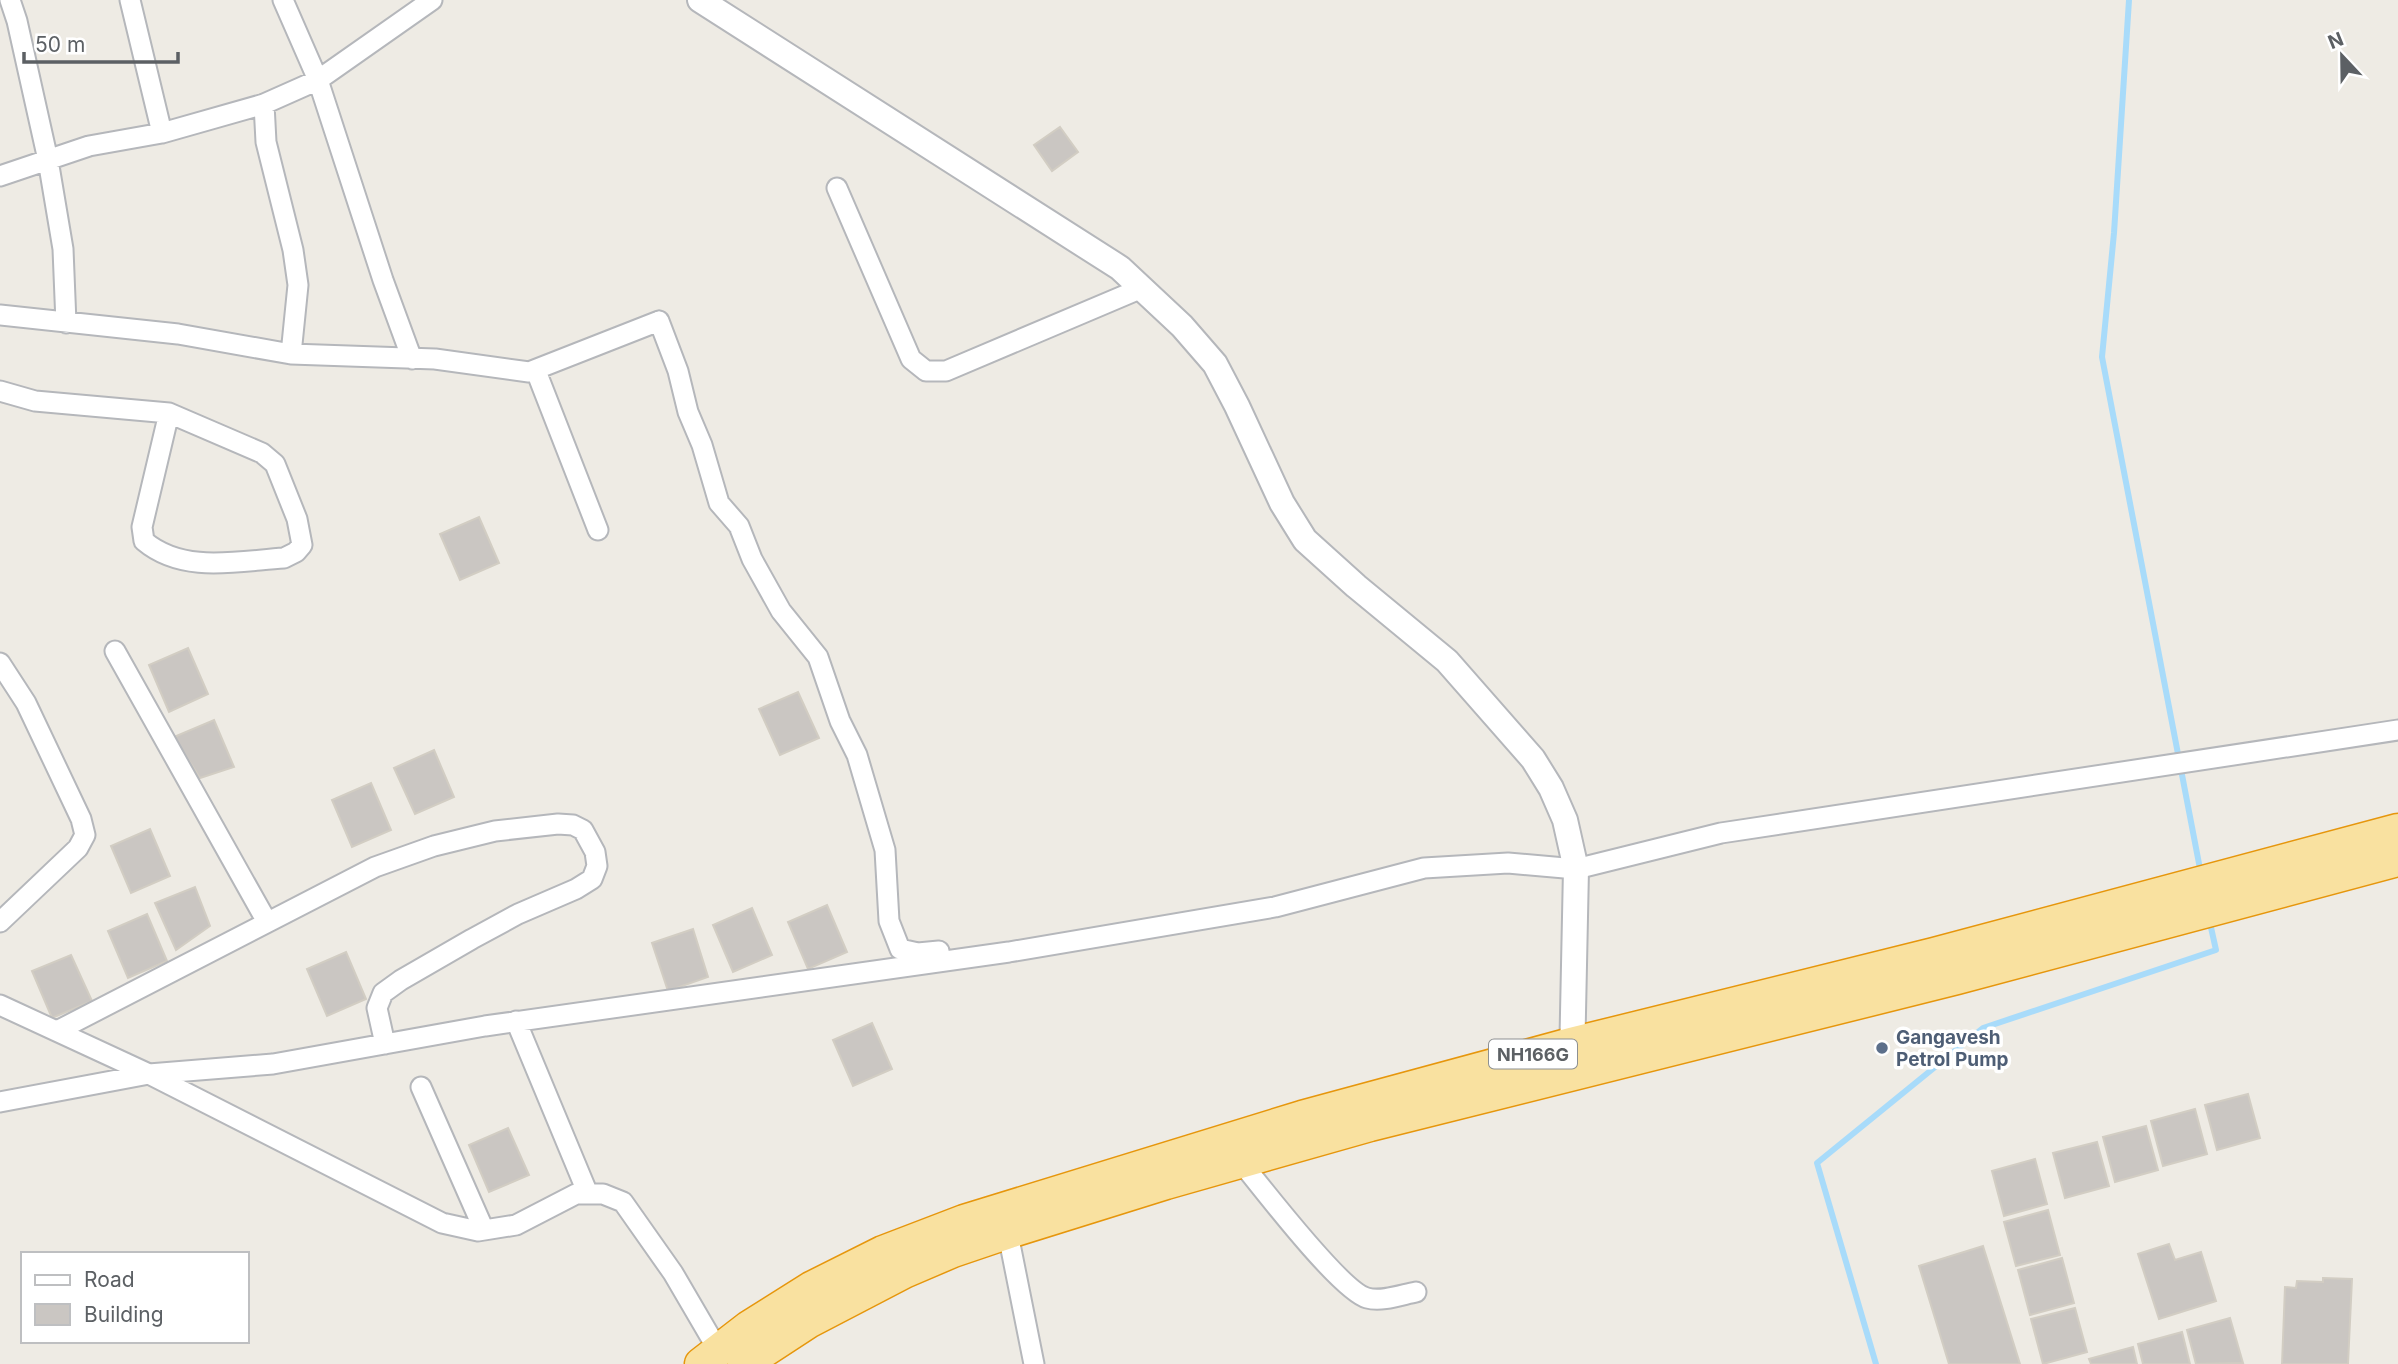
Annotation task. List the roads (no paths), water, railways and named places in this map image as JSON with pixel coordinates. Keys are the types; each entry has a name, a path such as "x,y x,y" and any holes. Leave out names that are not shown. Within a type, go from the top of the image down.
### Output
{"highway":[{"name":"NH166G","path":"721,1359 808,1322 904,1272 953,1251 1005,1221 1302,1117 1571,1044 1934,954 2398,830"},
{"name":"NH166G","path":"1005,1221 1241,1162 1370,1125 1957,978 2398,860"}],"street":[{"path":"10,0 48,160 63,249 66,323"},
{"path":"130,0 162,133"},
{"path":"283,0 318,80 383,280 412,359"},
{"path":"0,176 89,146 162,133 264,104 318,80 432,0"},
{"path":"700,0 1121,268 1182,326 1215,364 1282,503 1305,540 1447,662 1532,759 1550,788 1564,820 1576,869 1571,1044 1574,1075"},
{"path":"264,104 266,142 293,250 298,285 291,354"},
{"path":"837,188 912,359 926,371 946,371 1142,288"},
{"path":"0,316 178,334 291,354 435,359 519,372 536,371 660,325 678,371 688,412 702,445 719,503 739,526 752,559 781,611 818,657 841,721 857,755 885,850 888,921 900,949 918,953 984,947 1009,952"},
{"path":"536,371 597,530"},
{"path":"0,391 35,401 169,413 262,453 275,464 297,519 302,545 296,552 284,558 196,564 155,550 144,541 142,527 169,413"},
{"path":"115,651 267,922"},
{"path":"0,663 26,704 81,819 85,835 78,848 0,922"},
{"path":"0,1102 149,1074 273,1064 516,1021 1009,952 1275,907 1424,868 1508,863 1576,869 1721,833 2398,730"},
{"path":"57,1031 375,867 434,846 495,831 558,824 573,825 583,830 595,852 597,866 592,879 576,890 518,914 401,980 383,993 377,1008 385,1044"},
{"path":"0,1005 149,1074 442,1223 478,1231 516,1224 576,1194 603,1194 623,1202 673,1273 721,1359"},
{"path":"516,1021 588,1194"},
{"path":"421,1087 484,1230"},
{"path":"1241,1162 1284,1216 1351,1288 1365,1298 1378,1300 1416,1292"},
{"path":"1005,1221 1034,1364"}],"waterway":[{"path":"2129,0 2114,233 2102,357 2201,874"},
{"path":"1876,1364 1817,1163 1983,1028 2216,950 2210,923"}],"place":[{"name":"Gangavesh Petrol Pump","path":"1882,1048"}]}
